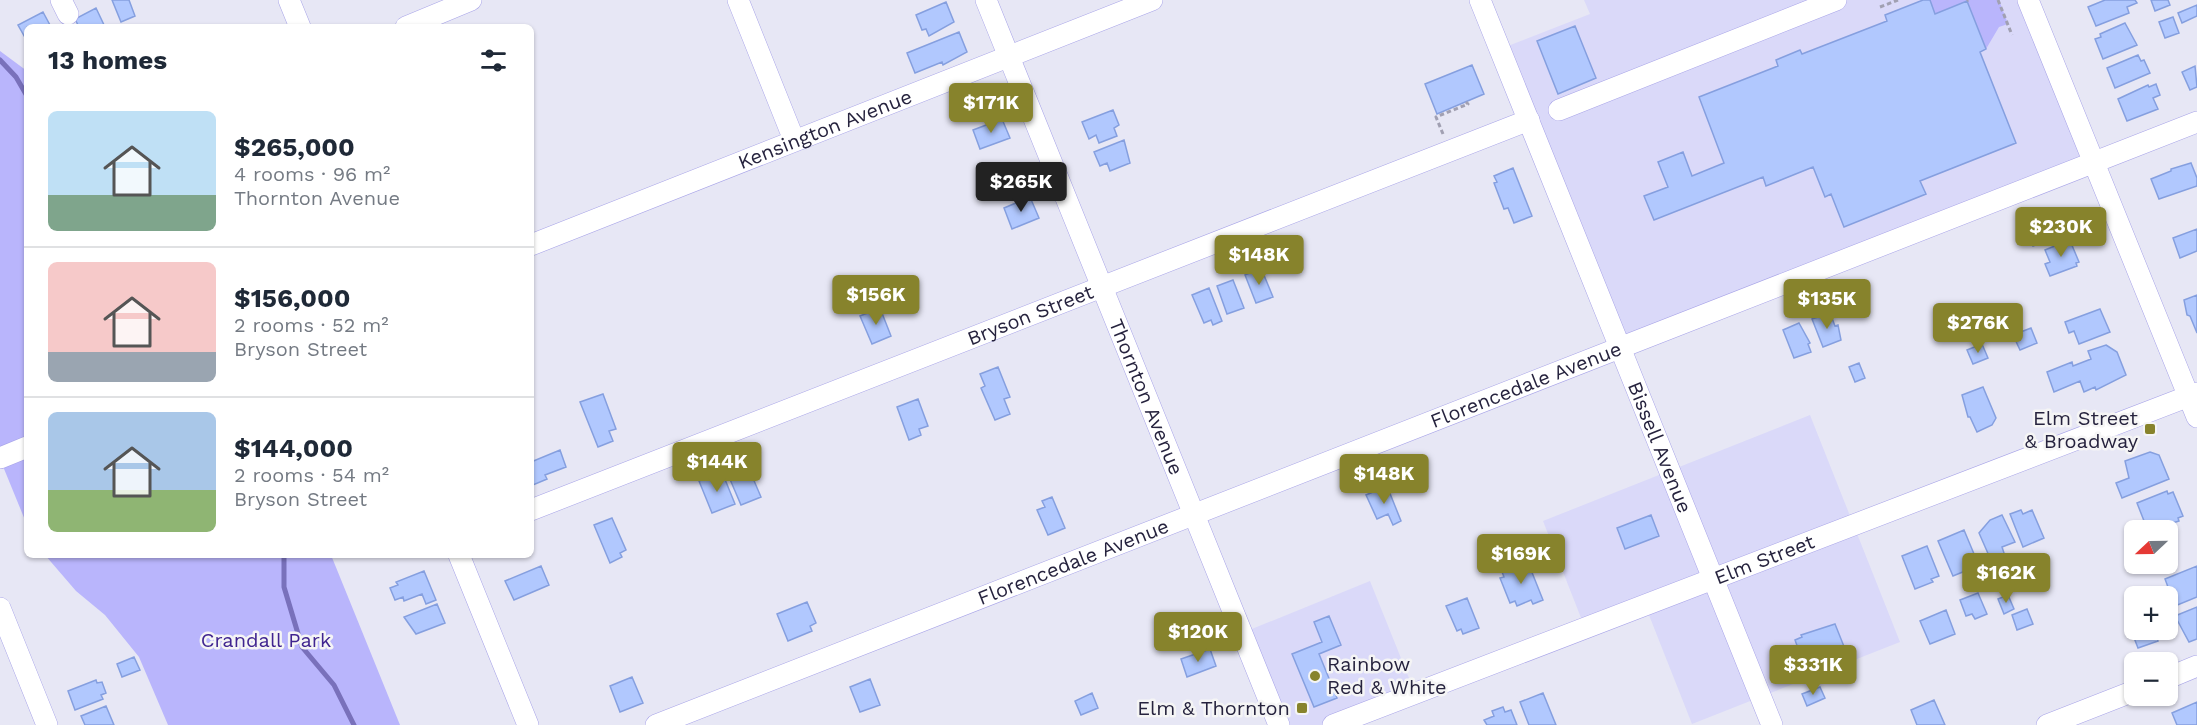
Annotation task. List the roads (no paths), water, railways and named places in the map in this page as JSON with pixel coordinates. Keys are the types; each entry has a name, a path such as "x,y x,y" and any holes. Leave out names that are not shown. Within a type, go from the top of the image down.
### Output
{"street":[{"path":"289,0 299,24"},
{"path":"413,24 471,0"},
{"path":"738,0 794,140"},
{"name":"Thornton Avenue","path":"986,0 1279,725"},
{"name":"Kensington Avenue","path":"534,244 1152,0"},
{"name":"Bissell Avenue","path":"1480,0 1772,725"},
{"path":"1559,110 1836,0"},
{"path":"2028,0 2094,163 2193,394 2197,417"},
{"name":"Bryson Street","path":"534,509 1528,120"},
{"name":"Florencedale Avenue","path":"656,725 2197,122"},
{"name":"Elm Street","path":"1332,725 2193,394"},
{"path":"0,458 24,448"},
{"path":"460,558 528,725"},
{"path":"0,608 47,725"},
{"path":"2178,674 2197,666"},
{"path":"2047,725 2124,695"}],"waterway":[{"path":"0,60 16,77 24,91"},
{"path":"284,558 284,587 302,647 334,685 354,725"}],"place":[{"name":"Elm Street & Broadway","path":"2150,429"},
{"name":"Rainbow Red & White","path":"1315,676"},
{"name":"Elm & Thornton","path":"1302,708"}],"park label":[{"name":"Crandall Park","path":"266,640"}]}
